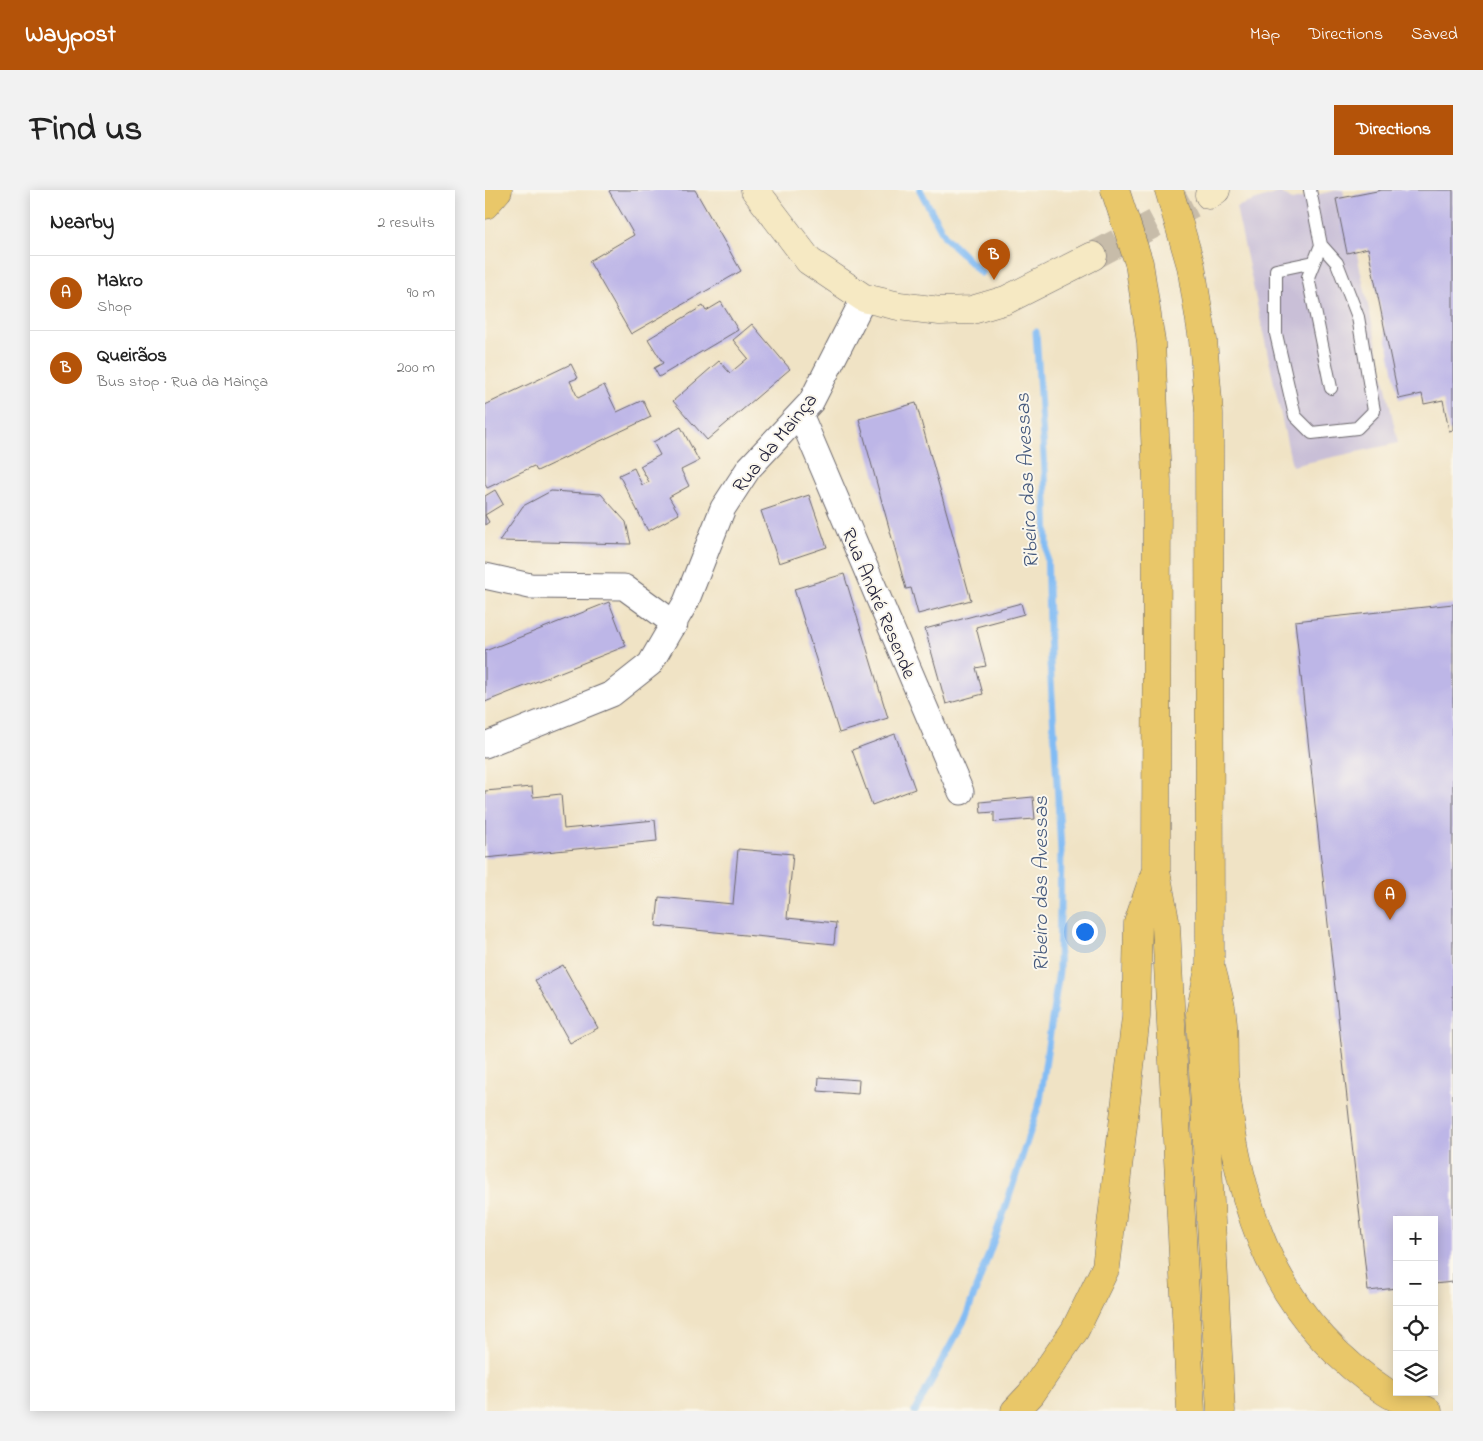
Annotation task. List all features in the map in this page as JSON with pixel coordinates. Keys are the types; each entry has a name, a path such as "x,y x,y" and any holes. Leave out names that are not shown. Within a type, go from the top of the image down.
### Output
{"highway":[{"path":"485,205 498,190"},
{"path":"1115,190 1139,264 1151,342 1157,510 1156,872 1166,926 1191,1411"},
{"path":"1169,190 1191,266 1203,340 1209,413 1209,964 1200,1014 1221,1410"},
{"path":"1015,1411 1031,1394 1075,1330 1106,1267 1136,1017 1138,923 1156,872"},
{"path":"1209,964 1221,1009 1225,1083 1236,1160 1249,1207 1266,1254 1297,1308 1315,1331 1336,1352 1387,1393 1428,1411"}],"street":[{"path":"755,190 809,261 864,298 899,306 940,311 972,310 1006,300 1093,256"},
{"name":"Rua da Mainça","path":"485,745 612,694 650,664 675,624 723,508 749,468 811,402 864,298"},
{"name":"Rua André Resende","path":"800,414 961,792"},
{"path":"485,576 530,586 624,587 675,624"}],"lane":[{"path":"1311,190 1321,245 1308,278 1331,388"},
{"path":"1315,262 1276,270 1276,334 1295,416 1312,433 1357,428 1374,411 1358,317 1337,263 1321,245"}],"shaded area":[{"path":"1343,190 1398,443 1292,466 1236,207 1280,192 1292,200"}],"building":[{"path":"695,190 741,271 631,334 589,261 634,235 609,191"},
{"path":"1382,190 1453,190 1453,430 1449,431 1443,400 1424,404 1422,394 1399,399 1368,248 1347,253 1336,199"},
{"path":"721,302 738,330 659,377 654,368 663,363 648,339 703,306 706,311"},
{"path":"752,324 790,369 707,440 673,401 719,361 730,373 748,358 733,340"},
{"path":"571,364 578,378 570,381 578,398 604,385 617,412 643,400 651,417 537,471 534,466 487,488 485,484 485,405"},
{"path":"916,403 971,600 918,614 911,588 906,589 859,419"},
{"path":"681,427 699,461 681,470 689,486 669,497 679,514 648,531 619,475 634,468 642,485 649,482 640,466 660,455 653,442"},
{"path":"495,490 503,504 485,515 485,496"},
{"path":"551,491 601,494 626,522 631,544 499,541 523,506"},
{"path":"809,495 827,547 779,563 761,511"},
{"path":"485,515 489,522 485,525"},
{"path":"844,574 888,718 839,733 794,589"},
{"path":"609,602 626,646 485,702 485,651"},
{"path":"1021,603 1024,614 976,627 986,666 976,668 983,694 946,704 925,629"},
{"path":"1453,604 1453,1282 1438,1284 1438,1216 1393,1216 1393,1288 1368,1291 1295,621"},
{"path":"895,734 915,789 872,805 852,750"},
{"path":"532,787 533,797 561,794 564,829 655,820 657,841 485,858 485,791"},
{"path":"1033,797 1035,819 994,822 994,812 981,813 980,802"},
{"path":"738,849 793,854 787,918 836,923 834,944 656,926 659,897 733,904"},
{"path":"563,965 598,1028 570,1043 535,980"},
{"path":"819,1077 859,1080 858,1094 818,1091"}],"waterway":[{"name":"Ribeiro das Avessas","path":"920,190 945,237 981,273"},
{"name":"Ribeiro das Avessas","path":"915,1411 966,1317 1005,1209 1040,1101 1059,971 1061,850 1050,662 1045,470 1036,332"}],"tunnel":[{"path":"1093,256 1209,195"}],"place":[{"name":"Queirãos","path":"994,280"},
{"name":"Makro","path":"1390,920"}]}
